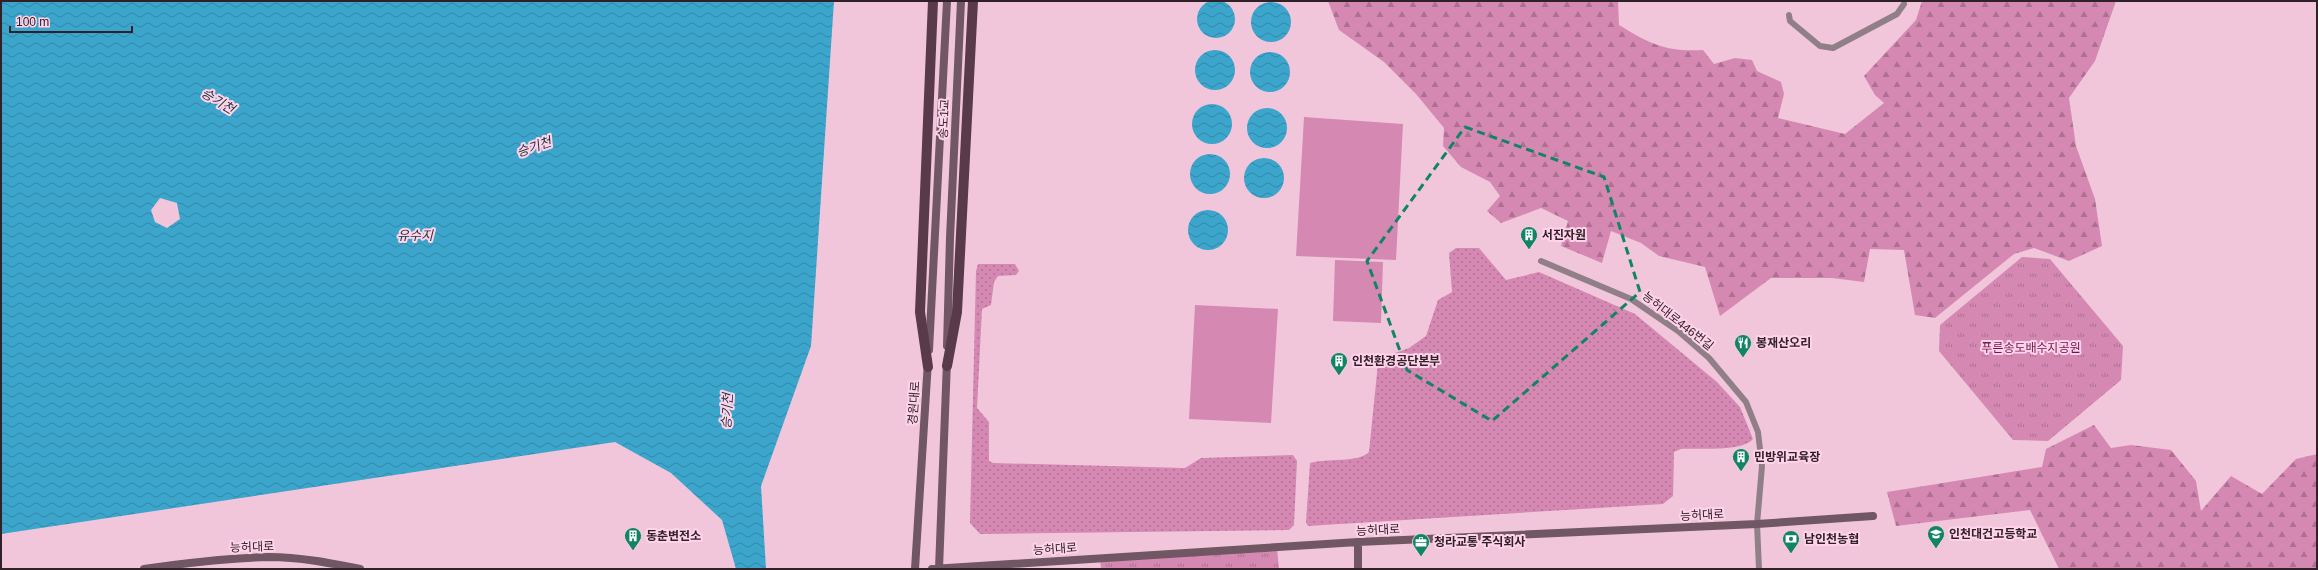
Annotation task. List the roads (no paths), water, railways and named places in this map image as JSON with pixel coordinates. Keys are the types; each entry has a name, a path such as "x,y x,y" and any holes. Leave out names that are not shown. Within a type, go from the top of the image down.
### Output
{"main road":[{"path":"928,367 920,312 933,1"},
{"name":"송도1교","path":"934,238 947,1"},
{"name":"송도1교","path":"947,366 950,238 961,1"},
{"path":"939,569 947,366 956,312 972,1"},
{"name":"경원대로","path":"915,569 928,367 934,238"},
{"name":"능허대로","path":"932,569 1358,542 1757,524 1873,516"},
{"path":"1358,542 1358,569"},
{"name":"능허대로","path":"144,569 270,557 318,561 360,569"}],"street":[{"path":"1789,15 1790,21 1820,46 1833,48 1897,14 1904,4"},
{"name":"능허대로446번길","path":"1541,261 1631,299 1678,331 1709,358 1746,402 1758,432 1762,466 1757,524 1759,569"}],"water":[{"path":"1212,0 1220,0 1230,5 1234,12 1234,26 1230,33 1220,38 1212,38 1202,33 1200,30 1197,23 1197,15 1202,5 1205,3"},
{"name":"유수지","path":"1,1 834,1 811,346 761,486 766,569 736,569 722,520 671,473 615,442 1,534","holes":["160,198 177,203 180,219 167,228 155,222 151,210"]},
{"path":"1271,2 1279,4 1285,8 1289,14 1291,22 1289,30 1285,36 1279,40 1271,42 1263,40 1257,36 1253,30 1251,22 1253,14 1257,8 1263,4"},
{"path":"1215,50 1223,52 1229,56 1233,62 1235,70 1233,78 1229,84 1223,88 1215,90 1207,88 1201,84 1197,78 1195,70 1197,62 1201,56 1207,52"},
{"path":"1270,52 1278,54 1284,58 1288,64 1290,72 1288,80 1284,86 1278,90 1270,92 1262,90 1256,86 1252,80 1250,72 1252,64 1256,58 1262,54"},
{"path":"1212,104 1220,106 1226,110 1230,116 1232,124 1230,132 1226,138 1220,142 1212,144 1204,142 1198,138 1194,132 1192,124 1194,116 1198,110 1204,106"},
{"path":"1267,108 1275,110 1281,114 1285,120 1287,128 1285,136 1281,142 1275,146 1267,148 1259,146 1253,142 1249,136 1247,128 1249,120 1253,114 1259,110"},
{"path":"1210,154 1218,156 1224,160 1228,166 1230,174 1228,182 1224,188 1218,192 1210,194 1202,192 1196,188 1192,182 1190,174 1192,166 1196,160 1202,156"},
{"path":"1264,158 1272,160 1278,164 1282,170 1284,178 1282,186 1278,192 1272,196 1264,198 1256,196 1250,192 1246,186 1244,178 1246,170 1250,164 1256,160"},
{"path":"1208,210 1216,212 1222,216 1226,222 1228,230 1226,238 1222,244 1216,248 1208,250 1200,248 1194,244 1190,238 1188,230 1190,222 1194,216 1200,212"}],"place":[{"name":"서진자원","path":"1529,250"},
{"name":"봉재산오리","path":"1743,358"},
{"name":"인천환경공단본부","path":"1339,376"},
{"name":"민방위교육장","path":"1741,472"},
{"name":"인천대건고등학교","path":"1936,549"},
{"name":"동춘변전소","path":"633,551"},
{"name":"남인천농협","path":"1791,554"},
{"name":"청라교통 주식회사","path":"1421,557"}],"water label":[{"name":"승기천","path":"218,101"},
{"name":"승기천","path":"534,147"},
{"name":"승기천","path":"727,411"}],"park label":[{"name":"푸른송도배수지공원","path":"2031,348"}]}
